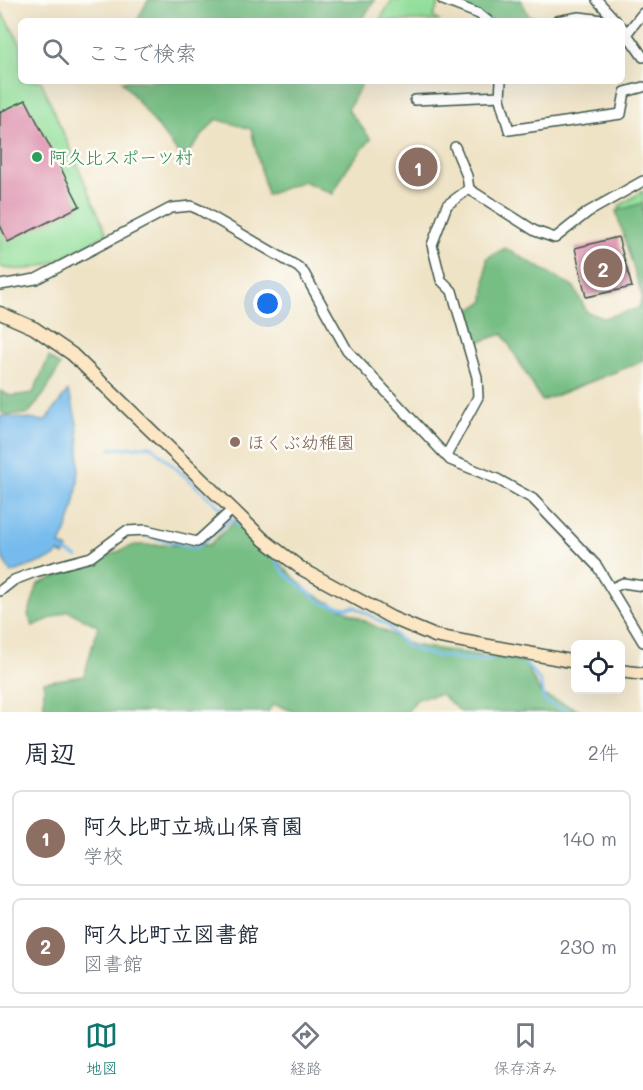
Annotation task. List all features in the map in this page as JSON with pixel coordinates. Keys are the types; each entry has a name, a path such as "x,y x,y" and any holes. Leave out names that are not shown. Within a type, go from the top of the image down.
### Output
{"street":[{"path":"443,0 484,18"},
{"path":"597,0 613,18"},
{"path":"643,13 625,30 643,57"},
{"path":"501,84 500,96 509,130 621,114 625,92 643,87"},
{"path":"415,100 500,96"},
{"path":"455,147 467,176 469,189 535,231 555,238 588,212 643,181"},
{"path":"446,456 478,397 477,377 452,291 441,280 432,244 447,205 469,189"},
{"path":"0,285 13,285 36,279 171,208 191,207 200,210 241,232 304,273 347,350 446,456 533,499 597,566 643,642"},
{"path":"0,313 34,328 66,349 264,540 302,569 392,618 435,636 571,661"},
{"path":"0,591 14,580 35,572 92,557 126,531 146,530 197,542 233,509"},
{"path":"612,588 623,583 643,586"},
{"path":"625,672 643,674"}],"green space":[{"path":"148,0 375,0 363,18 139,18"},
{"path":"392,0 440,2 434,18 381,18"},
{"path":"434,0 521,0 529,16 538,18 478,18"},
{"name":"阿久比スポーツ村","path":"0,10 18,39 18,84 42,84 107,234 43,266 30,269 0,267"},
{"path":"124,84 361,84 348,110 371,139 347,168 333,194 303,181 267,195 251,129 216,119 183,159"},
{"path":"643,191 643,284 619,206"},
{"path":"643,203 643,361 542,401 503,334 475,343 468,312 484,301 487,258 505,248 574,287 587,312 604,318 639,308 642,296 616,211"},
{"path":"49,357 60,366 44,394 28,414 6,415 0,411 0,391 11,396 33,393"},
{"path":"236,520 309,592 411,645 524,662 542,695 584,712 461,712 441,694 417,699 407,712 295,712 273,704 268,712 44,712 44,682 84,676 98,626 68,611 33,626 28,615 38,584 134,545 209,545"}],"water":[{"path":"68,391 77,428 79,468 73,509 60,545 68,549 64,555 58,552 55,557 11,573 0,553 0,416 45,421"}],"building":[{"path":"26,100 80,206 8,242 0,225 0,112"},
{"path":"618,237 632,287 586,297 575,248"}],"waterway":[{"path":"111,449 151,446 224,511"},
{"path":"140,534 196,548 232,519 275,559 286,575 323,603 346,608 355,607 387,625 409,647 431,655 473,660 487,660 496,655 523,660 540,681 544,701 564,710 579,712"},
{"path":"64,550 77,557"}],"place":[{"name":"阿久比スポーツ村","path":"37,157"},
{"name":"阿久比町立城山保育園","path":"418,167"},
{"name":"阿久比町立図書館","path":"603,268"},
{"name":"ほくぶ幼稚園","path":"235,442"}]}
